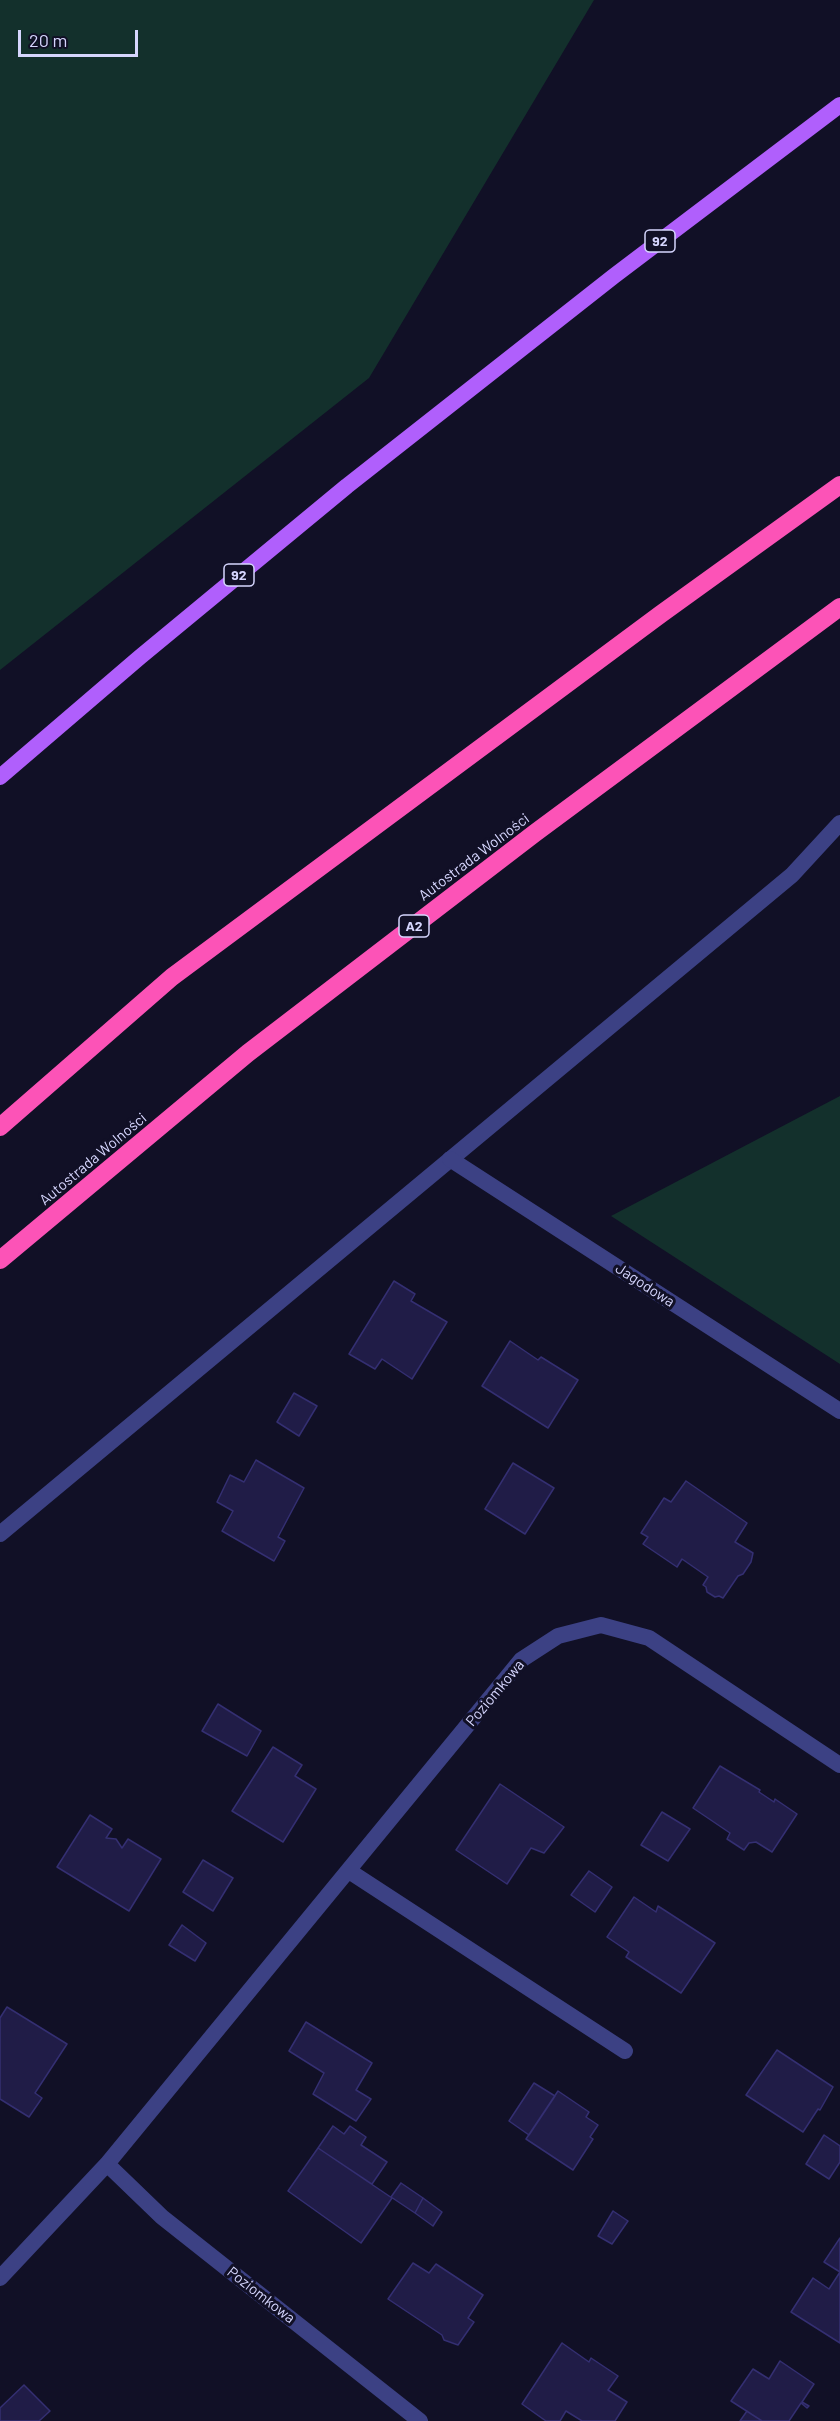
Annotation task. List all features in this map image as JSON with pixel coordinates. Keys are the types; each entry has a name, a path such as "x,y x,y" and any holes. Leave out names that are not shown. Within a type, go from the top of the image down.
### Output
{"highway":[{"path":"0,1127 172,977 661,614 840,485"},
{"name":"Autostrada Wolności","path":"0,1260 257,1046 534,833 840,608"}],"main road":[{"name":"92","path":"0,777 140,657 347,486 614,276 840,105"}],"street":[{"path":"0,1534 792,875 840,823"},
{"name":"Jagodowa","path":"450,1159 840,1412"},
{"name":"Poziomkowa","path":"0,2278 107,2164 521,1660 558,1636 601,1625 649,1638 840,1765"},
{"path":"349,1871 625,2051"},
{"name":"Poziomkowa","path":"107,2164 162,2217 420,2421"}],"green space":[{"path":"0,0 594,0 369,378 0,670"},
{"path":"840,1096 840,1364 611,1216"}],"building":[{"path":"394,1281 415,1294 411,1301 447,1322 412,1379 382,1359 375,1369 349,1354"},
{"path":"510,1341 538,1360 541,1357 578,1380 548,1428 482,1386"},
{"path":"294,1393 317,1406 299,1436 277,1422"},
{"path":"256,1460 304,1488 278,1537 285,1541 274,1561 222,1531 233,1511 217,1502 230,1475 244,1482"},
{"path":"513,1463 554,1488 525,1534 485,1509"},
{"path":"686,1481 747,1523 735,1542 753,1553 751,1562 723,1598 715,1597 707,1592 703,1585 708,1577 682,1559 677,1567 643,1544 648,1537 641,1533 664,1498 671,1502"},
{"path":"218,1704 261,1731 247,1756 202,1731"},
{"path":"273,1747 302,1765 295,1776 316,1789 283,1842 232,1811"},
{"path":"720,1766 760,1790 759,1792 774,1802 775,1799 797,1814 772,1852 756,1842 749,1843 744,1850 727,1839 730,1833 693,1808"},
{"path":"500,1784 564,1827 544,1853 531,1848 507,1884 456,1850"},
{"path":"662,1812 690,1829 668,1861 641,1845"},
{"path":"90,1815 112,1829 106,1838 116,1839 122,1848 128,1839 161,1859 129,1911 57,1867"},
{"path":"203,1860 233,1878 213,1911 183,1892"},
{"path":"589,1871 612,1887 595,1912 571,1895"},
{"path":"634,1897 656,1912 658,1906 715,1943 681,1993 626,1957 629,1952 607,1937"},
{"path":"182,1925 206,1943 195,1961 169,1945"},
{"path":"7,2007 67,2044 35,2093 42,2098 29,2117 0,2099 0,2018"},
{"path":"306,2022 372,2063 356,2090 371,2099 356,2121 313,2094 324,2073 289,2051"},
{"path":"777,2050 833,2087 820,2110 818,2109 803,2132 746,2095"},
{"path":"534,2083 555,2096 529,2135 509,2121"},
{"path":"558,2091 589,2112 586,2117 598,2125 590,2137 593,2139 573,2170 526,2139"},
{"path":"333,2126 344,2134 350,2126 366,2137 361,2145 387,2162 372,2184 318,2148"},
{"path":"824,2135 840,2146 840,2162 829,2179 806,2164"},
{"path":"318,2148 392,2198 361,2243 288,2191"},
{"path":"401,2183 423,2198 415,2213 391,2197"},
{"path":"423,2198 442,2212 433,2226 415,2213"},
{"path":"613,2211 628,2221 612,2244 598,2236"},
{"path":"840,2238 840,2272 824,2262"},
{"path":"413,2263 429,2273 436,2264 483,2295 468,2318 474,2322 458,2345 444,2340 442,2335 388,2299"},
{"path":"840,2272 840,2343 791,2312 813,2278 829,2289"},
{"path":"562,2343 589,2362 591,2358 618,2376 608,2390 627,2402 615,2421 582,2421 566,2411 560,2421 546,2421 522,2404"},
{"path":"780,2361 814,2384 802,2402 809,2406 807,2408 801,2403 789,2421 762,2421 731,2401 753,2369 769,2379"},
{"path":"24,2385 50,2411 39,2421 0,2421 0,2408"},
{"path":"747,2411 762,2421 740,2421"}]}
